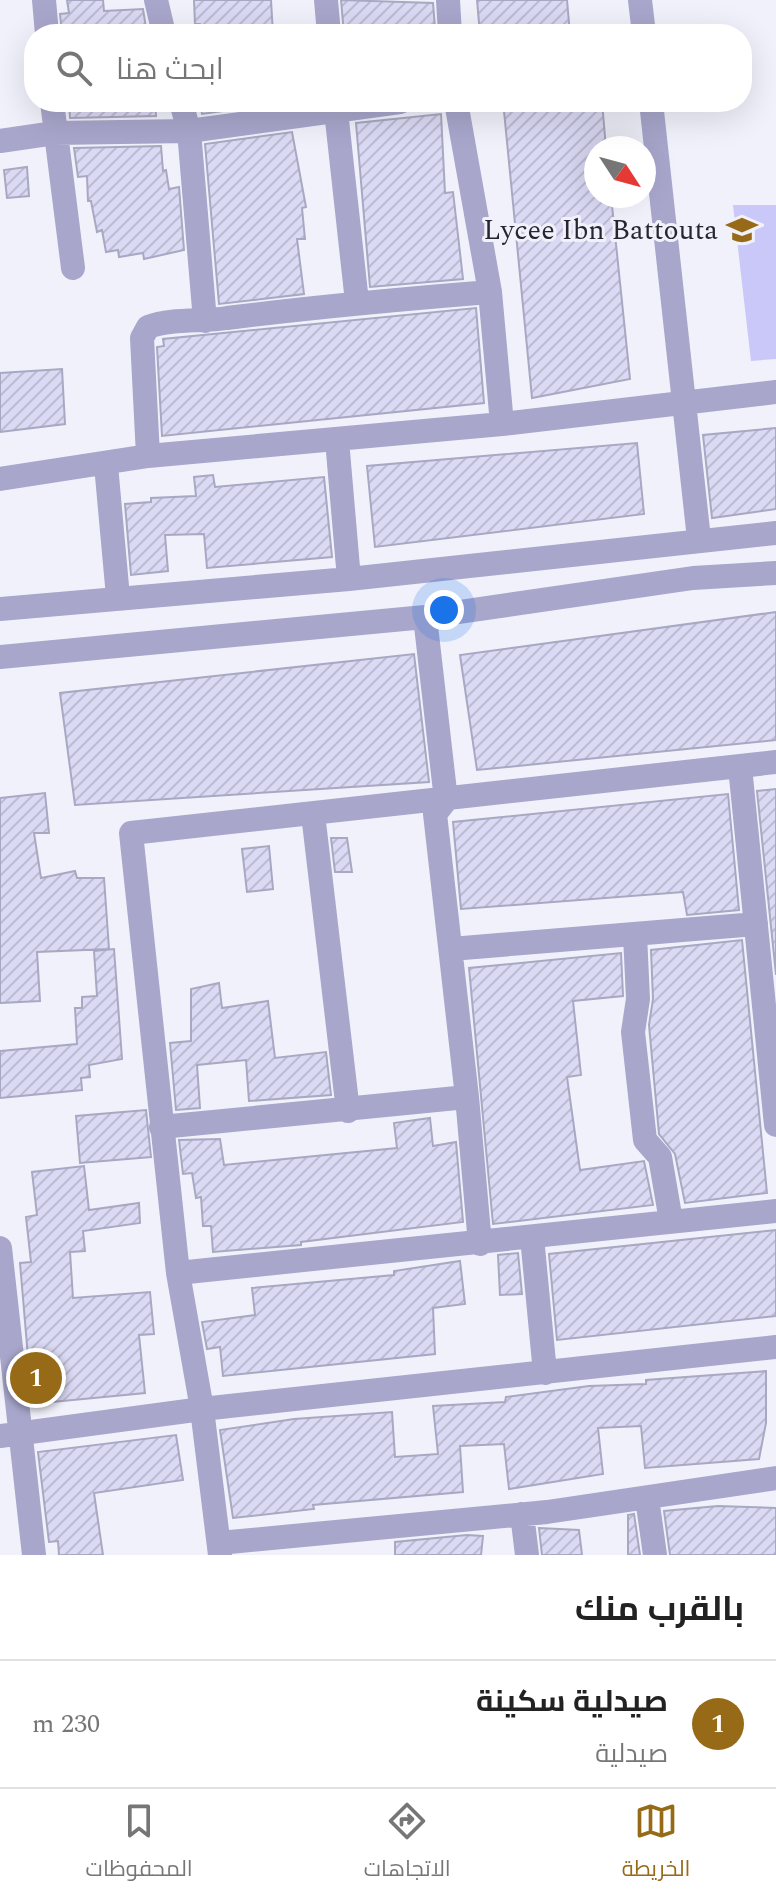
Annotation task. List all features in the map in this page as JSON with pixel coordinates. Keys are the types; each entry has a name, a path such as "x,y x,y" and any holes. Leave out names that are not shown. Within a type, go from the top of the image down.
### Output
{"street":[{"path":"44,0 46,24"},
{"path":"156,0 162,24"},
{"path":"326,0 328,24"},
{"path":"448,0 449,24"},
{"path":"640,0 643,24"},
{"path":"53,112 73,268"},
{"path":"184,112 189,131 205,321"},
{"path":"0,141 55,133 189,131 301,112"},
{"path":"337,112 357,302"},
{"path":"458,112 490,292 502,424"},
{"path":"652,112 699,539"},
{"path":"148,456 142,338 148,327 161,322 205,321 357,302 490,292"},
{"path":"0,479 106,465 148,456 502,424 776,392"},
{"path":"337,440 349,579"},
{"path":"106,465 118,597"},
{"path":"0,609 349,579 776,533"},
{"path":"0,657 425,617 693,578 776,573"},
{"path":"425,617 446,800 435,814 480,1244"},
{"path":"776,762 131,833 178,1273 202,1409 219,1549 522,1514 776,1478"},
{"path":"740,767 776,1125"},
{"path":"313,814 348,1111"},
{"path":"451,949 756,924"},
{"path":"635,935 638,999 633,1032 645,1140 660,1157 671,1221"},
{"path":"161,1127 467,1097"},
{"path":"178,1273 776,1211"},
{"path":"532,1237 545,1373"},
{"path":"0,1248 10,1435 34,1555"},
{"path":"10,1435 202,1409 776,1347"},
{"path":"647,1498 655,1555"},
{"path":"522,1514 527,1555"}],"shaded area":[{"path":"733,205 776,205 776,359 751,361"}],"building":[{"path":"67,0 103,0 104,11 143,9 145,24 61,24 60,14 69,13"},
{"path":"194,0 271,0 272,24 195,24"},
{"path":"341,0 433,3 435,24 343,24"},
{"path":"477,0 567,0 569,24 479,24"},
{"path":"70,112 156,112 156,116 70,118"},
{"path":"504,112 603,112 605,136 584,136 584,208 612,208 630,379 532,398"},
{"path":"441,114 445,193 453,192 463,279 370,287 356,123"},
{"path":"292,132 306,207 302,208 305,239 297,239 304,294 219,304 205,144"},
{"path":"161,146 163,171 166,170 169,189 179,187 184,250 144,259 143,253 119,257 118,250 106,252 102,230 97,232 91,201 88,201 87,176 78,177 74,148"},
{"path":"27,167 29,196 7,198 4,170"},
{"path":"476,308 484,403 162,436 157,347 164,346 163,339"},
{"path":"62,369 65,424 0,432 0,373"},
{"path":"776,428 776,509 712,518 703,435"},
{"path":"637,443 644,514 375,547 367,466"},
{"path":"213,475 215,487 324,477 332,557 207,568 204,534 165,535 168,571 131,575 125,504 151,502 151,498 196,496 194,477"},
{"path":"776,612 776,740 477,770 460,655"},
{"path":"414,654 429,782 75,805 60,693"},
{"path":"776,789 776,975 757,791"},
{"path":"45,793 49,833 34,833 41,878 75,871 77,878 104,878 109,949 37,952 40,1001 0,1003 0,798"},
{"path":"728,794 739,910 687,915 683,892 461,909 453,822"},
{"path":"331,838 347,838 352,872 335,872"},
{"path":"269,846 273,889 247,892 242,849"},
{"path":"742,940 767,1193 685,1203 675,1154 659,1134 649,1025 653,999 651,950"},
{"path":"114,949 122,1059 89,1065 90,1077 81,1078 82,1090 0,1098 0,1051 77,1044 75,1008 82,1008 82,997 97,996 94,951"},
{"path":"621,953 623,996 573,1001 581,1075 567,1077 580,1170 644,1161 653,1205 493,1224 469,968"},
{"path":"219,983 222,1008 268,1001 275,1058 326,1052 331,1095 249,1101 246,1060 197,1065 200,1108 176,1110 170,1043 191,1041 191,989"},
{"path":"146,1110 151,1157 80,1163 76,1116"},
{"path":"430,1118 433,1146 456,1142 463,1222 301,1242 301,1245 213,1252 211,1226 203,1226 201,1197 196,1198 192,1173 183,1174 179,1140 220,1139 224,1165 397,1148 394,1123"},
{"path":"84,1166 89,1210 139,1203 140,1223 83,1231 85,1251 70,1252 73,1298 150,1292 154,1334 139,1335 145,1393 32,1404 20,1263 31,1262 26,1217 37,1215 32,1172"},
{"path":"776,1230 776,1316 557,1340 549,1254"},
{"path":"518,1253 522,1294 500,1295 498,1255"},
{"path":"460,1261 465,1304 433,1308 435,1354 223,1376 220,1347 207,1349 202,1322 255,1315 252,1288 394,1275 394,1271"},
{"path":"766,1371 766,1423 759,1459 645,1468 641,1426 598,1428 603,1474 509,1489 504,1444 460,1446 463,1492 313,1505 314,1509 233,1518 220,1430 294,1419 392,1412 395,1457 438,1454 433,1406 505,1402 506,1397 589,1386 646,1384 646,1380"},
{"path":"176,1435 183,1480 94,1493 103,1555 59,1555 58,1541 49,1542 38,1452"},
{"path":"718,1506 776,1508 776,1555 670,1555 664,1511"},
{"path":"634,1514 640,1555 628,1555 628,1515"},
{"path":"539,1528 579,1530 582,1555 542,1555"},
{"path":"483,1536 481,1555 395,1555 395,1542"}],"place":[{"name":"Lycee Ibn Battouta","path":"742,230"},
{"name":"صيدلية سكينة","path":"36,1378"}]}
